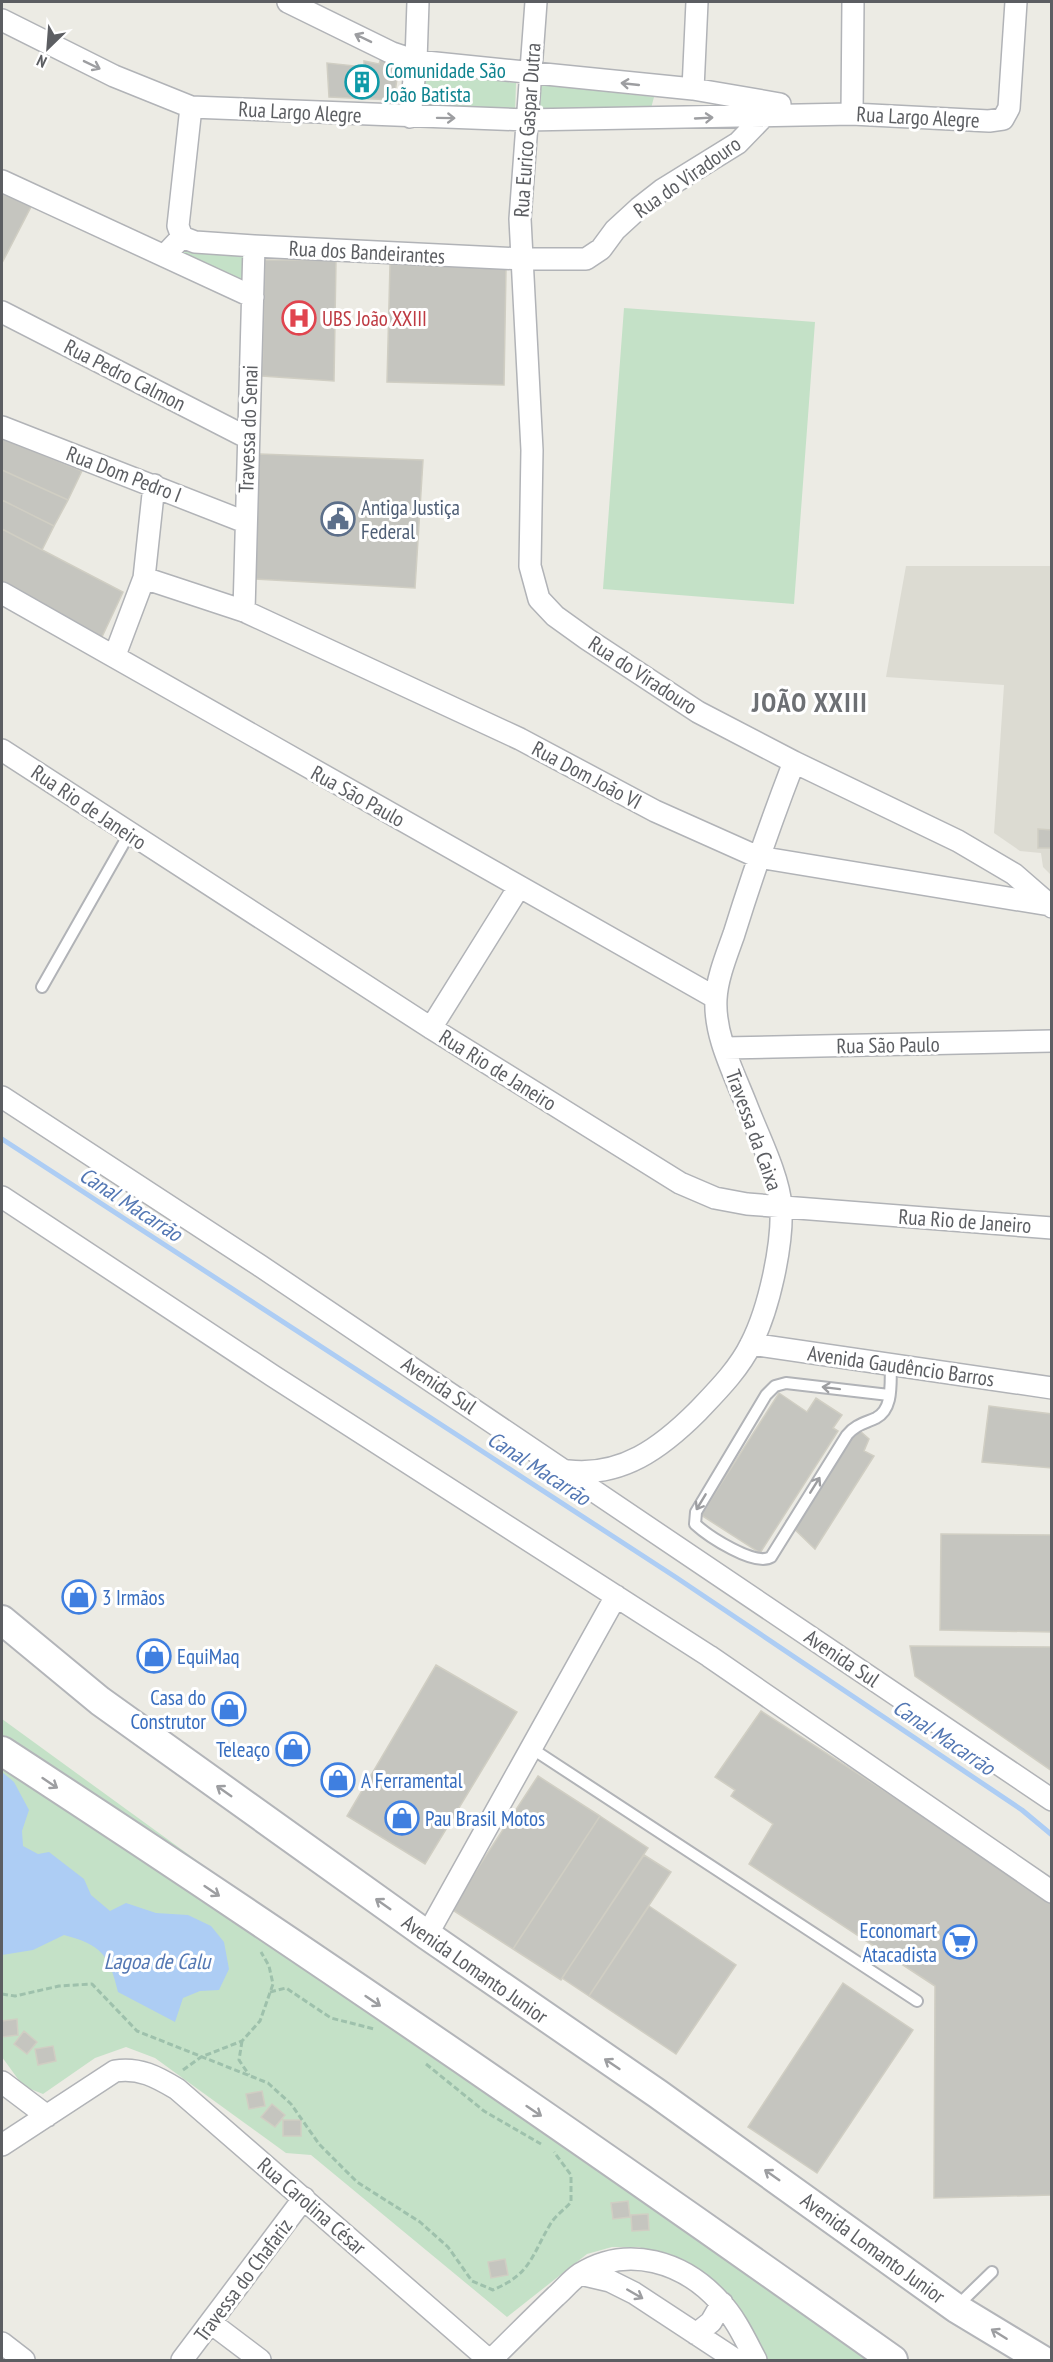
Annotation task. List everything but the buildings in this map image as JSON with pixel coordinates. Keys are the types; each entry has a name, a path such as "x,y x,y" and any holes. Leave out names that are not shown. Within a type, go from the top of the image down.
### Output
{"main road":[{"name":"Avenida Lomanto Junior","path":"2,1620 100,1701 427,1935 668,2101 956,2308 1042,2361"},
{"path":"2,1751 184,1871 708,2230 893,2361"}],"street":[{"name":"Rua Largo Alegre","path":"288,2 416,61 693,89 843,114"},
{"path":"410,117 416,61 418,2"},
{"name":"Rua Eurico Gaspar Dutra","path":"522,259 520,219 536,2"},
{"path":"693,89 697,2"},
{"path":"843,114 853,2"},
{"name":"Rua Largo Alegre","path":"2,21 114,75 191,107 526,120 843,114 989,121 1003,119 1009,108 1016,2"},
{"path":"666,88 666,119"},
{"path":"165,255 182,237 178,226 191,107"},
{"name":"Rua do Viradouro","path":"579,260 601,249 615,230 662,190 738,143 766,114"},
{"path":"2,181 253,297"},
{"name":"Rua dos Bandeirantes","path":"182,237 195,242 254,246 579,260"},
{"name":"Travessa do Senai","path":"244,611 254,246"},
{"name":"Rua do Viradouro","path":"522,259 532,450 530,566 532,583 539,599 555,616 586,639 698,712 794,762 958,841 1014,874 1051,906"},
{"name":"Rua Pedro Calmon","path":"2,312 248,438"},
{"name":"Rua Dom Pedro I","path":"2,427 245,522"},
{"path":"115,655 144,578 154,485"},
{"name":"Rua Dom João VI","path":"144,578 244,611 520,739 655,811 758,858 1051,906"},
{"name":"Rua São Paulo","path":"2,593 115,655 716,998"},
{"name":"Rua Rio de Janeiro","path":"2,750 431,1028 680,1183 715,1198 781,1206 1052,1228"},
{"name":"Travessa da Caixa","path":"567,1471 589,1473 633,1462 670,1439 715,1393 751,1344 772,1275 781,1206 772,1172 724,1048 717,1025 716,998 758,858 794,762"},
{"path":"431,1028 519,887"},
{"name":"Rua São Paulo","path":"724,1048 1052,1041"},
{"name":"Avenida Sul","path":"2,1097 259,1264 1052,1800"},
{"path":"2,1197 273,1376 709,1656 1052,1892"},
{"name":"Avenida Gaudêncio Barros","path":"751,1344 1052,1388"},
{"path":"427,1935 616,1596"},
{"name":"Rua Carolina César","path":"47,2116 115,2071 126,2069 142,2072 166,2082 304,2198 490,2361"},
{"path":"2,2082 47,2116 2,2145"},
{"name":"Travessa do Chafariz","path":"182,2361 304,2198"},
{"path":"602,2273 617,2260 635,2257 654,2260 680,2272 706,2288 722,2303 756,2361"},
{"path":"490,2361 580,2274 602,2273 736,2361"},
{"path":"696,2334 711,2322 722,2303"},
{"path":"211,2324 260,2361"},
{"path":"2,2343 24,2361"}],"lane":[{"path":"42,987 129,834"},
{"path":"889,1395 786,1383 775,1386 766,1395 696,1512 695,1524 749,1558 761,1561 771,1557 847,1435 864,1422 882,1414 887,1406 889,1395 891,1365"},
{"path":"531,1748 917,2001"},
{"path":"956,2308 992,2272"}],"path":[{"path":"166,2082 201,2057 242,2041 260,2020 273,1984 269,1966 257,1945"},
{"path":"2,1994 15,1996 59,1986 92,1984 113,2003 137,2031 268,2083 291,2104 319,2144 357,2182 420,2222 448,2247 472,2281 493,2290 508,2284 532,2263 552,2221 571,2202 571,2175 553,2151"},
{"path":"270,1992 286,1988 331,2018 384,2031"},
{"path":"242,2041 239,2060 249,2076"},
{"path":"422,2060 484,2111 543,2145"}],"shaded area":[{"path":"906,566 1051,566 1051,875 1043,867 1041,853 1020,851 994,833 1004,685 886,677"}],"green space":[{"path":"424,73 516,83 515,113 423,110"},
{"path":"536,84 654,97 650,112 535,113"},
{"path":"181,248 246,252 243,283 178,254"},
{"path":"624,308 815,322 794,604 603,589"},
{"path":"2,1719 884,2360 762,2360 677,2263 639,2247 612,2247 587,2254 507,2317 311,2155 286,2153 155,2058 126,2047 95,2058 43,2094 23,2086 2,2057"}],"water":[{"name":"Lagoa de Calu","path":"2,1772 14,1782 29,1810 22,1831 23,1846 38,1854 49,1852 84,1879 91,1895 110,1911 126,1903 156,1913 188,1915 211,1926 224,1942 229,1969 219,1990 200,1991 183,1998 175,2022 118,1992 111,1969 102,1953 77,1939 64,1935 33,1950 2,1955"}],"waterway":[{"name":"Canal Macarrão","path":"2,1139 677,1578 1022,1810 1052,1835"}],"place":[{"name":"Comunidade São João Batista","path":"362,82"},
{"name":"UBS João XXIII","path":"299,318"},
{"name":"Antiga Justiça Federal","path":"338,519"},
{"name":"3 Irmãos","path":"79,1597"},
{"name":"EquiMaq","path":"154,1656"},
{"name":"Casa do Construtor","path":"229,1709"},
{"name":"Teleaço","path":"293,1749"},
{"name":"A Ferramental","path":"338,1780"},
{"name":"Pau Brasil Motos","path":"402,1818"},
{"name":"Economart Atacadista","path":"960,1942"}],"district":[{"name":"JOÃO XXIII","path":"810,702"}]}
